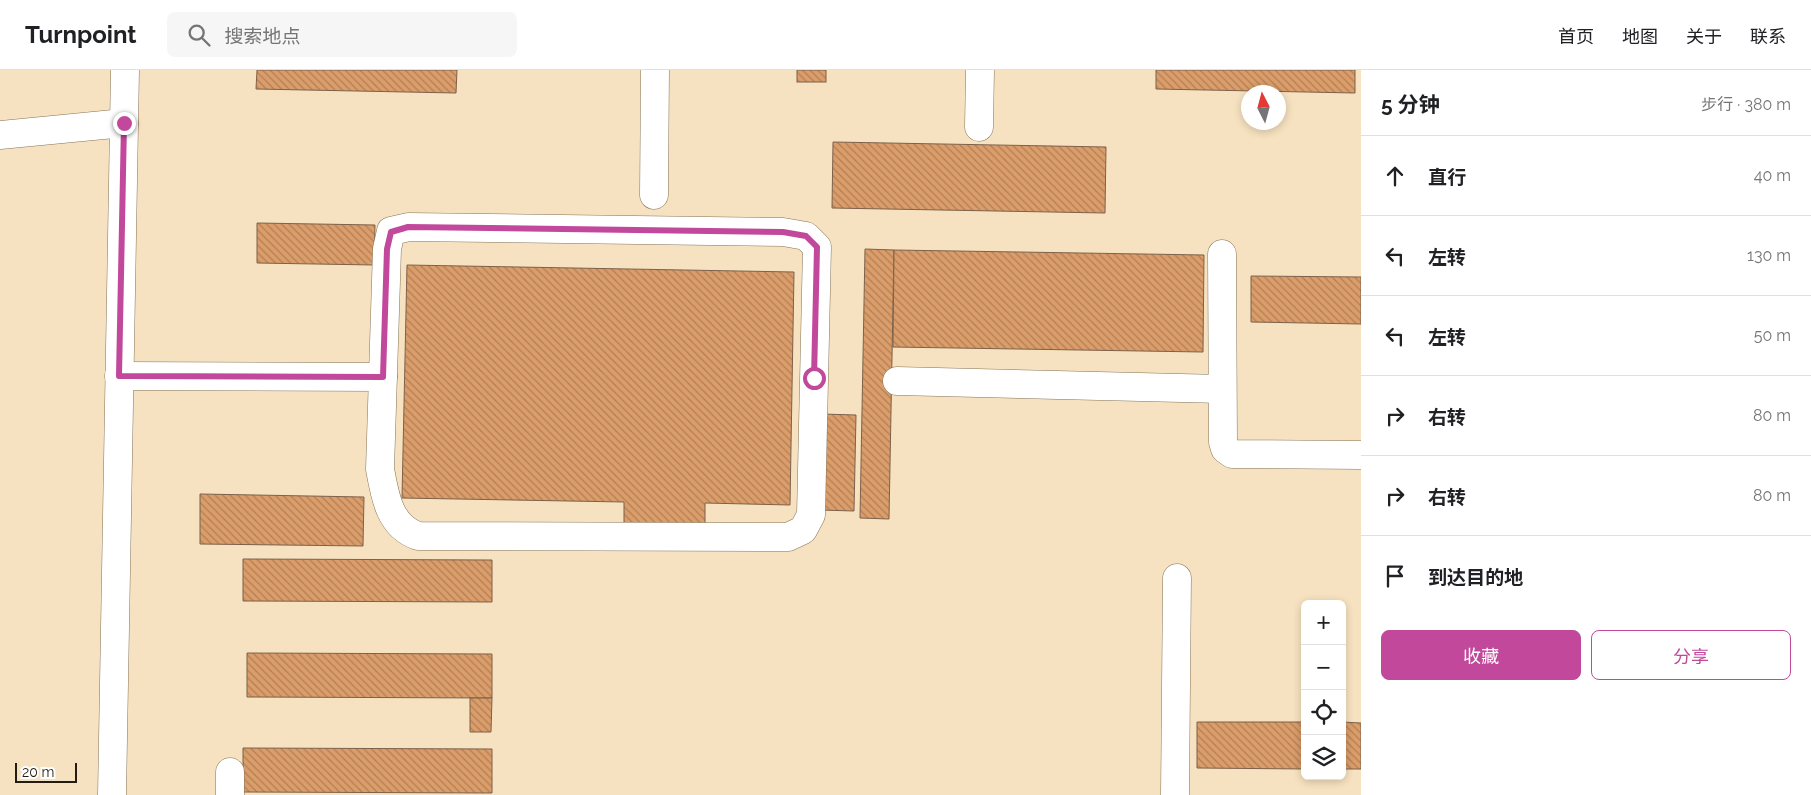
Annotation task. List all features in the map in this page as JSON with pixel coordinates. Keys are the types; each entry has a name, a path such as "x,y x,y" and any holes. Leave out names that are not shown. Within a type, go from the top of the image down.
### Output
{"street":[{"path":"112,795 125,70"},
{"path":"654,196 655,70"},
{"path":"979,127 980,70"},
{"path":"0,136 124,123"},
{"path":"408,227 783,232 806,236 817,247 812,515 803,530 788,537 418,536 407,532 392,516 384,494 380,470 383,377 387,249 391,232 408,227"},
{"path":"1222,254 1222,389 1223,442 1225,449 1232,454 1361,455"},
{"path":"119,376 383,377"},
{"path":"897,381 1222,389"},
{"path":"1175,795 1177,578"}],"building":[{"path":"257,70 457,70 456,93 256,89"},
{"path":"797,70 826,70 826,82 797,82"},
{"path":"1156,70 1355,70 1355,93 1286,92 1286,85 1241,85 1241,91 1156,89"},
{"path":"833,142 1106,147 1105,213 832,208"},
{"path":"257,223 375,225 374,265 257,263"},
{"path":"865,249 894,250 889,519 860,518"},
{"path":"894,250 1204,255 1203,352 893,347"},
{"path":"407,265 794,272 790,505 705,503 705,524 624,523 624,502 402,498"},
{"path":"1251,276 1361,277 1361,324 1251,322"},
{"path":"822,414 856,415 854,511 820,510"},
{"path":"200,494 364,497 363,546 200,544"},
{"path":"243,559 492,560 492,602 243,601"},
{"path":"247,653 492,654 492,698 247,697"},
{"path":"470,698 492,698 491,732 470,732"},
{"path":"1197,722 1301,722 1301,769 1197,768"},
{"path":"1346,722 1361,723 1361,769 1346,769"},
{"path":"243,748 492,749 492,793 243,792"}],"route":[{"path":"124,123 119,376 383,377 387,249 391,232 408,227 783,232 806,236 817,247 814,378"}]}
